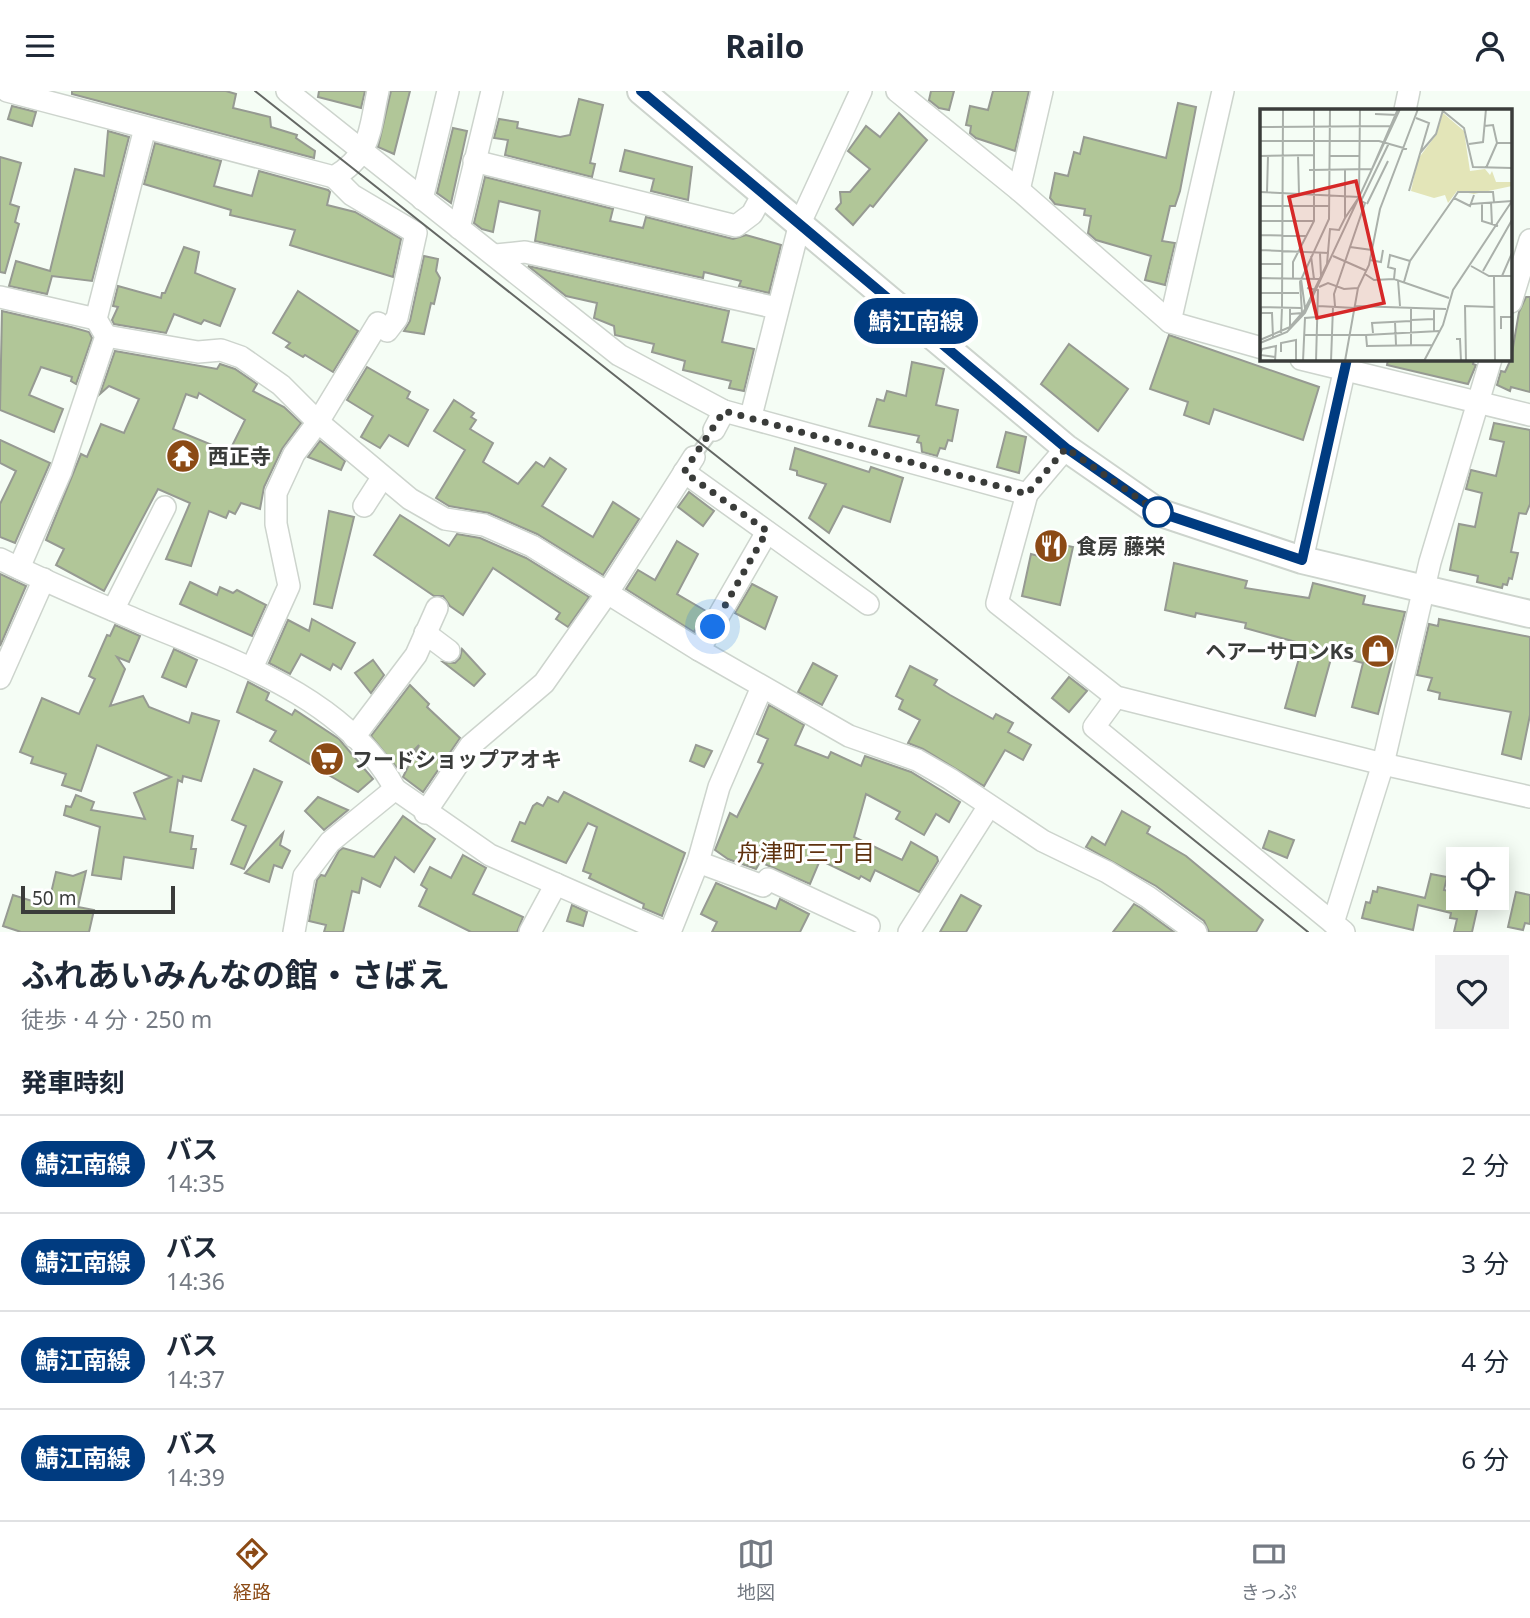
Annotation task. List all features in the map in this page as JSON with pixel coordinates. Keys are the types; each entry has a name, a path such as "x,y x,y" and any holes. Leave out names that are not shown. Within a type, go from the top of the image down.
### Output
{"street":[{"path":"287,91 619,355 724,411 1027,494"},
{"path":"334,177 351,167 363,153 378,91"},
{"path":"422,199 448,91"},
{"path":"460,228 492,91"},
{"path":"641,91 1066,448 1158,512 1302,560 1530,614"},
{"path":"751,417 800,223 861,91"},
{"path":"897,91 1142,293 1170,322 1260,347"},
{"path":"1019,190 1042,91"},
{"path":"1170,322 1223,91"},
{"path":"1405,109 1409,91"},
{"path":"16,92 334,177 352,195 415,233 397,318 387,331 378,323 318,422 294,454 276,493 276,524 289,586 252,668"},
{"path":"19,568 61,471 101,328 145,128"},
{"path":"474,161 736,226 752,214 763,194"},
{"path":"1512,300 1530,240"},
{"path":"496,255 525,252 777,308"},
{"path":"0,297 101,328 198,352 221,350 241,357 281,385 318,422 382,478 445,519 484,525 532,546 699,650 849,736 917,760 1043,841 1107,872 1196,932"},
{"path":"1316,361 1346,365 1530,415"},
{"path":"1116,697 1094,727 1338,928 1383,764 1424,590 1490,361"},
{"path":"1302,560 1346,365"},
{"path":"714,430 724,411"},
{"path":"1066,448 1027,494 997,603 1116,697 1383,764 1530,797"},
{"path":"425,813 470,746 544,683 608,592 689,464 767,531 868,604"},
{"path":"364,506 382,478"},
{"path":"113,610 165,507"},
{"path":"699,650 767,531"},
{"path":"0,559 252,668 303,696 354,737 386,772 395,789 425,813 490,855 668,932 698,862 719,787 762,687"},
{"path":"0,678 44,579"},
{"path":"354,737 416,655 437,608"},
{"path":"425,633 449,651"},
{"path":"295,932 304,876 330,842 395,789"},
{"path":"909,932 989,806"},
{"path":"698,862 762,886 772,871 869,926"},
{"path":"530,932 556,884"}],"lane":[{"path":"689,464 714,430"}],"building":[{"path":"72,91 226,91 236,94 233,108 270,117 271,127 297,135 296,138 315,151 314,158 72,94"},
{"path":"319,91 365,91 361,108 318,97"},
{"path":"391,91 410,91 394,154 378,147"},
{"path":"931,91 954,91 949,110 939,108 929,100"},
{"path":"993,91 1029,91 1015,151 976,138 970,133 971,126 966,125 970,106 988,110"},
{"path":"579,99 603,105 590,163 595,164 592,177 505,155 508,140 494,138 499,119 518,122 517,128 560,137 570,135"},
{"path":"1178,103 1196,107 1180,191 1175,206 1170,206 1162,241 1175,243 1165,285 1145,280 1151,256 1096,240 1088,233 1091,216 1084,215 1085,209 1055,204 1050,198 1055,173 1068,176 1074,152 1080,154 1084,137 1166,158"},
{"path":"12,106 36,112 32,126 8,119"},
{"path":"899,113 927,140 873,207 870,205 853,225 836,209 841,203 840,192 850,192 870,169 848,151 866,126 880,137"},
{"path":"453,128 467,131 451,203 437,193"},
{"path":"108,131 129,137 92,281 52,276 47,294 9,286 16,261 50,271 75,169 104,176"},
{"path":"155,143 221,161 214,186 252,196 259,171 328,190 330,192 327,205 355,212 401,239 393,277 290,245 295,230 230,215 231,210 144,184"},
{"path":"625,150 692,167 688,200 651,191 654,179 620,171"},
{"path":"0,157 21,163 10,204 19,207 15,222 19,224 5,273 0,272"},
{"path":"485,177 613,209 610,221 643,228 646,217 733,239 746,235 781,245 769,293 739,286 741,281 704,272 703,278 535,241 540,211 499,201 493,232 482,229 474,223"},
{"path":"184,247 199,252 195,273 235,289 220,326 204,320 201,324 174,314 166,333 114,324 112,320 118,307 113,306 118,286 161,298"},
{"path":"424,256 438,259 436,271 440,278 424,334 404,331 410,321"},
{"path":"528,266 729,311 722,342 754,349 744,391 729,388 731,381 683,370 685,361 652,352 654,344 615,335 614,326 594,318 597,303 566,296"},
{"path":"298,291 358,331 333,372 286,347 290,343 273,333"},
{"path":"1526,297 1530,297 1530,392 1511,387 1510,391 1497,385 1501,371 1505,372 1512,361 1519,312"},
{"path":"2,311 89,332 92,338 76,384 71,381 72,377 41,367 29,395 63,409 54,432 0,410"},
{"path":"1169,335 1319,387 1303,440 1214,409 1209,424 1184,415 1188,402 1150,389"},
{"path":"1069,344 1128,389 1098,431 1041,384"},
{"path":"115,351 217,369 220,364 235,369 257,384 253,391 284,407 301,423 282,449 264,487 260,509 241,503 235,514 229,511 226,518 209,511 191,566 166,559 190,503 158,489 104,591 56,565 64,549 46,540 81,454 87,457 101,424 124,433 139,399 109,386 100,394","holes":["199,393 245,420 229,452 173,429 186,394 197,398"]},
{"path":"1388,361 1474,361 1476,365 1468,384 1387,365"},
{"path":"912,362 944,369 936,405 958,410 952,441 948,440 945,449 940,448 937,456 922,452 921,443 917,442 919,436 869,426 877,399 884,401 887,391 906,396"},
{"path":"367,367 410,392 407,398 428,410 408,446 389,435 380,448 361,437 373,416 347,400"},
{"path":"454,400 474,413 471,417 476,420 470,429 493,443 483,462 518,484 536,462 544,467 550,458 566,469 542,506 593,537 613,502 639,519 603,575 537,534 489,513 449,506 436,498 465,450 434,431"},
{"path":"1494,423 1530,430 1530,504 1526,514 1519,513 1511,552 1518,553 1512,579 1509,578 1507,585 1503,584 1502,588 1477,582 1478,576 1450,570 1459,524 1475,527 1482,493 1466,489 1471,470 1496,476 1504,442 1490,439"},
{"path":"1006,432 1026,437 1019,473 997,467"},
{"path":"0,440 50,463 15,543 0,537 0,504 16,471 0,463"},
{"path":"320,441 345,461 341,470 308,457"},
{"path":"795,448 869,472 871,467 903,478 890,522 843,506 829,533 809,518 826,484 797,475 797,471 790,469"},
{"path":"689,492 714,511 703,526 678,507"},
{"path":"329,511 354,517 332,608 314,604"},
{"path":"400,515 449,546 457,534 480,538 526,558 589,597 568,627 556,619 560,613 493,568 463,615 450,606 443,596 434,596 374,555"},
{"path":"677,541 698,554 677,594 706,611 694,632 626,589 638,570 655,580"},
{"path":"1049,542 1073,547 1060,605 1022,596 1031,554 1046,558"},
{"path":"1174,563 1247,581 1245,588 1309,598 1313,583 1365,596 1363,604 1405,612 1378,714 1352,707 1363,663 1332,655 1315,716 1285,708 1303,644 1245,628 1246,623 1196,613 1195,617 1165,610"},
{"path":"0,574 26,586 0,646"},
{"path":"190,582 217,595 220,587 233,593 237,590 266,605 252,636 180,604"},
{"path":"752,584 777,597 765,629 735,613"},
{"path":"312,619 355,643 341,669 333,664 330,670 301,654 290,674 269,663 288,620 309,631"},
{"path":"1439,619 1530,637 1530,715 1521,759 1502,754 1511,712 1439,699 1440,693 1428,690 1432,678 1417,675 1429,624 1438,626"},
{"path":"115,625 140,636 129,662 117,657 125,669 110,706 143,696 149,707 189,723 192,713 219,721 201,781 183,776 182,782 178,780 170,832 193,836 191,849 196,849 193,868 124,857 121,879 92,875 100,827 64,815 66,806 71,807 76,795 94,802 91,810 145,819 134,793 171,777 97,745 81,791 62,785 66,774 31,763 33,757 20,752 42,698 79,714 95,679 89,676 107,635 110,636"},
{"path":"174,649 197,660 186,687 162,677"},
{"path":"462,649 485,674 474,686 443,662 455,663 460,658"},
{"path":"373,660 384,675 371,693 355,673"},
{"path":"813,663 837,676 822,705 798,692"},
{"path":"910,666 937,680 934,685 993,719 996,714 1013,723 1008,732 1031,745 1023,760 1005,750 984,786 923,749 908,743 920,720 899,709 903,700 896,696"},
{"path":"1069,677 1087,691 1069,712 1052,698"},
{"path":"248,682 269,693 266,700 292,715 295,710 339,739 373,779 358,792 270,741 276,731 237,712"},
{"path":"410,685 429,704 427,707 460,738 423,792 403,777 419,745 397,768 371,736"},
{"path":"769,705 804,725 795,745 828,758 831,752 861,766 865,756 911,772 960,802 949,822 936,814 924,835 896,819 900,812 866,794 854,837 902,860 911,842 937,857 938,861 919,892 875,870 870,881 861,876 859,879 820,860 810,884 760,862 756,869 728,859 715,850 730,813 737,817 763,764 758,762 768,739 757,734"},
{"path":"696,745 712,751 704,767 690,761"},
{"path":"254,769 282,782 244,869 231,864 246,826 232,820"},
{"path":"564,792 685,853 662,916 643,908 644,904 589,878 591,874 583,871 597,827 588,823 566,863 512,841 520,822 525,824 533,806 537,803 543,806 548,797 558,802"},
{"path":"318,797 348,810 324,830 305,811"},
{"path":"1122,811 1150,827 1147,833 1186,856 1263,920 1256,932 1209,932 1204,921 1156,886 1086,847 1092,837 1105,845"},
{"path":"403,816 435,839 414,872 395,857 380,887 362,878 359,893 352,891 343,932 324,932 326,925 309,921 317,880 321,875 325,876 339,851 343,848 374,857"},
{"path":"1269,831 1294,840 1287,858 1263,848"},
{"path":"283,833 280,845 290,851 282,868 274,865 269,882 245,873"},
{"path":"463,855 486,868 473,894 523,917 517,932 471,932 419,906 427,889 421,885 430,867 451,878"},
{"path":"86,871 78,907 94,910 89,932 21,932 3,926 13,895 48,906 56,872 73,876"},
{"path":"1431,874 1446,877 1446,910 1477,910 1472,932 1454,932 1457,919 1450,918 1451,913 1418,905 1413,930 1362,918 1366,902 1370,903 1373,891 1377,892 1378,887 1425,898"},
{"path":"716,883 776,909 780,899 809,914 800,932 712,932 717,922 701,914"},
{"path":"1516,892 1530,895 1530,924 1525,923 1523,930 1508,927"},
{"path":"961,895 981,906 966,932 940,932"},
{"path":"1134,904 1141,908 1174,932 1113,932"},
{"path":"572,905 587,912 583,926 567,921"}],"tram line":[{"path":"255,91 795,518 1308,932"}],"bus line":[{"name":"鯖江南線","path":"641,91 678,126 800,223 1066,448 1158,512 1302,560 1347,361"}],"place":[{"name":"西正寺","path":"183,456"},
{"name":"食房 藤栄","path":"1051,546"},
{"name":"ヘアーサロンKs","path":"1378,651"},
{"name":"フードショップアオキ","path":"327,759"}],"district":[{"name":"舟津町三丁目","path":"806,852"}],"route":[{"path":"713,627 767,531 684,472 724,411 1027,494 1066,448 1158,512"}]}
